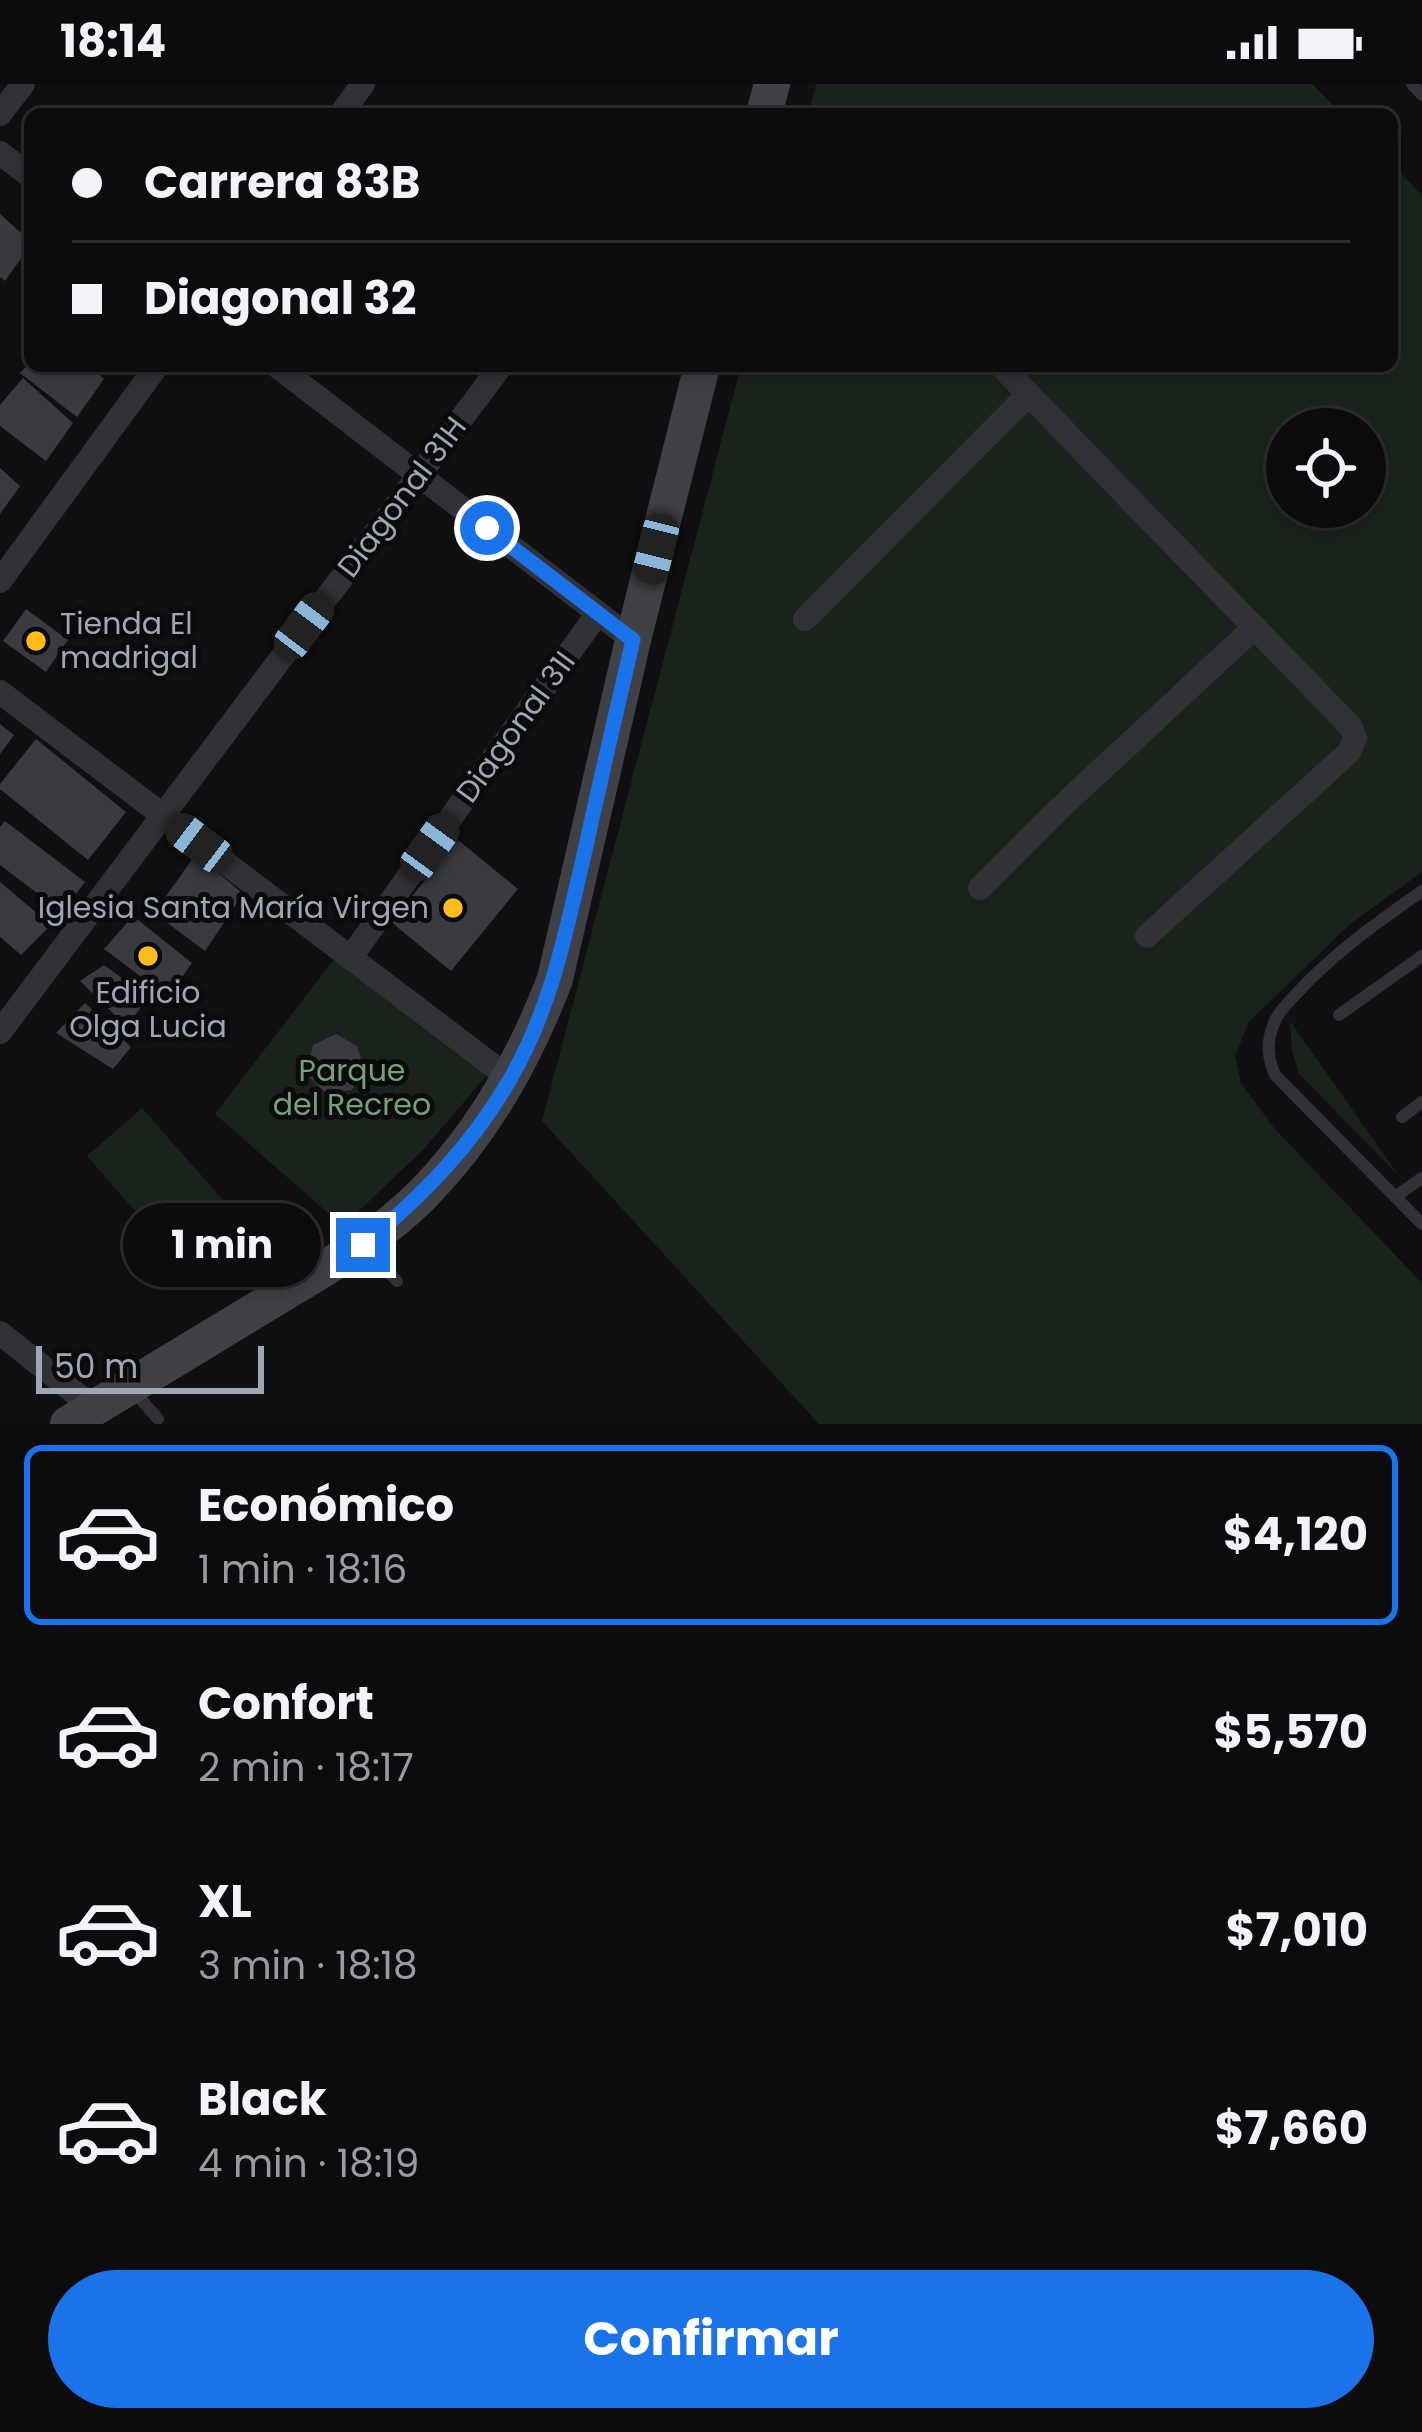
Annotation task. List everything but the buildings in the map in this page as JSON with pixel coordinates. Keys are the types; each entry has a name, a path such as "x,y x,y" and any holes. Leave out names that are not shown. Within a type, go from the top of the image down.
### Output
{"street":[{"path":"0,115 23,84"},
{"path":"0,153 24,171"},
{"path":"0,580 154,372"},
{"path":"285,372 633,640"},
{"name":"Diagonal 31H","path":"0,1032 496,372"},
{"path":"0,1333 81,1416 363,1245 419,1198 468,1143 535,1032 555,979 700,372"},
{"path":"1007,372 1351,727 1355,738 1349,752 1147,935"},
{"path":"805,619 1029,394"},
{"name":"Diagonal 31I","path":"350,958 598,613"},
{"path":"980,888 1255,628"},
{"path":"0,692 509,1081"}],"lane":[{"path":"1412,84 1422,95"},
{"path":"1422,891 1352,941 1310,979 1276,1017 1268,1042 1268,1060 1275,1076 1422,1224"},
{"path":"1339,1015 1422,956"},
{"path":"1402,1117 1422,1102"},
{"path":"1395,1197 1422,1178"},
{"path":"363,1245 397,1280"},
{"path":"130,1387 158,1419"}],"green space":[{"path":"816,84 1312,84 1336,108 810,108"},
{"path":"1398,170 1422,195 1422,872 1350,924 1249,1022 1235,1056 1241,1083 1274,1128 1422,1283 1422,1424 819,1424 542,1121 739,372 1398,372"},
{"name":"Parque del Recreo","path":"335,958 487,1075 423,1150 343,1226 215,1114"},
{"path":"1290,1021 1399,1176 1299,1074"},
{"path":"142,1108 224,1201 169,1250 87,1156"}],"place":[{"name":"Tienda El madrigal","path":"36,641"},
{"name":"Iglesia Santa María Virgen","path":"453,908"},
{"name":"Edificio Olga Lucia","path":"148,956"}],"route":[{"path":"363,1245 419,1198 468,1143 535,1032 555,979 633,640 487,528"}]}
